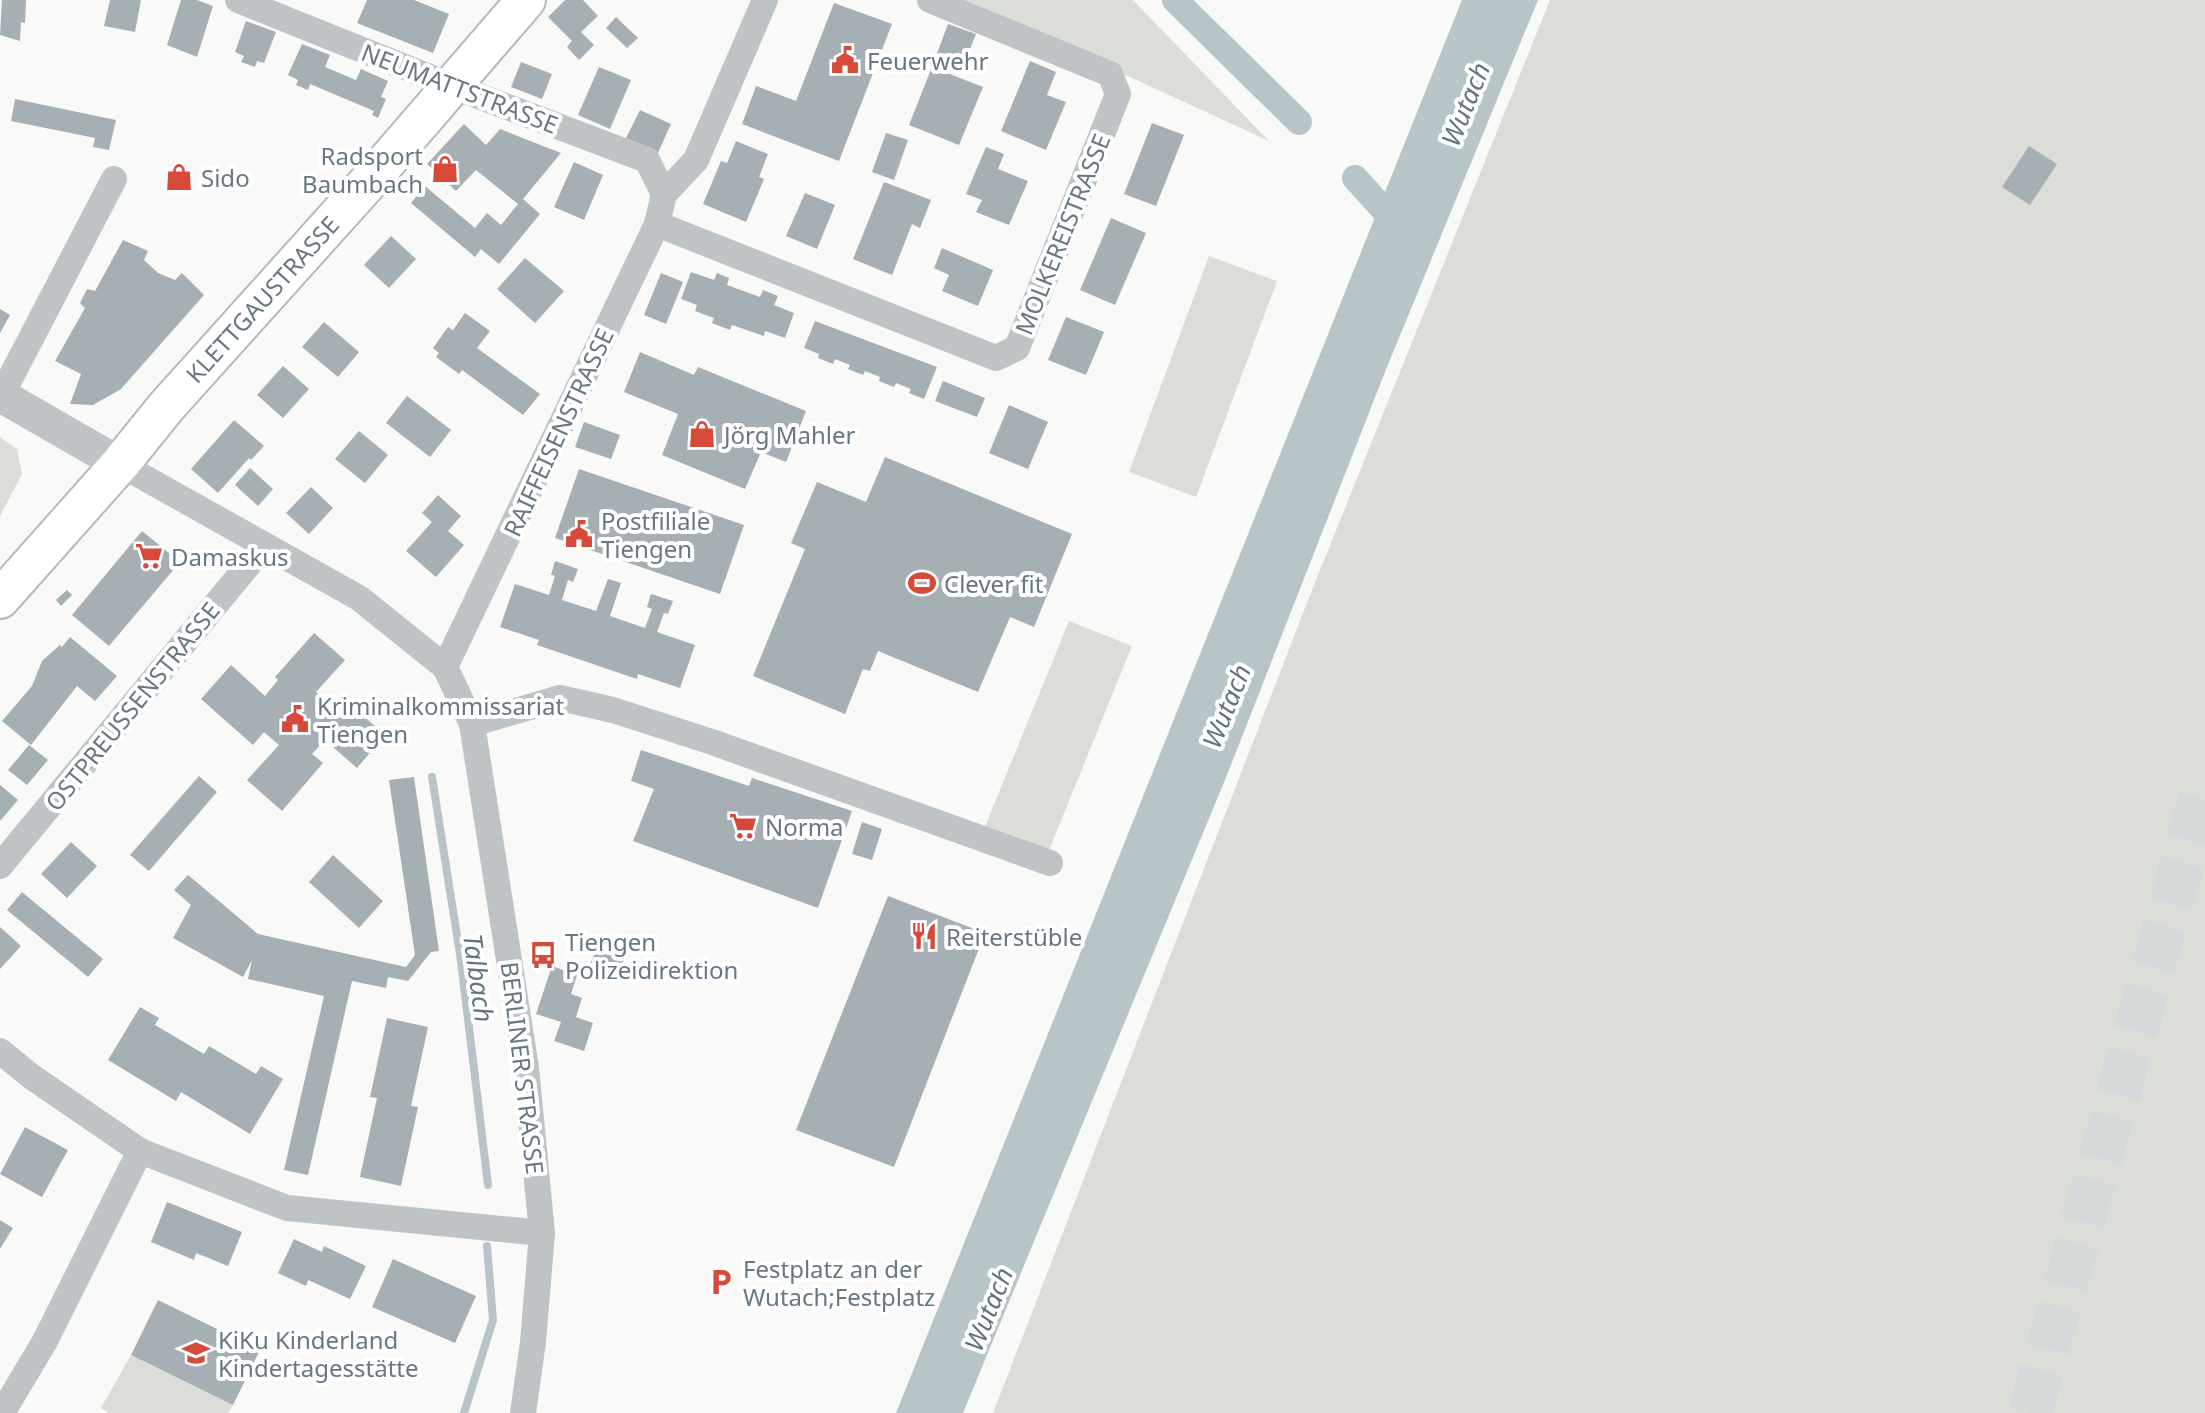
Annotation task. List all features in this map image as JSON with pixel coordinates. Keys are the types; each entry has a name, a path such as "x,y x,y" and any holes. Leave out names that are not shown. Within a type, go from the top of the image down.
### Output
{"main road":[{"name":"KLETTGAUSTRASSE","path":"0,599 526,0"}],"street":[{"name":"NEUMATTSTRASSE","path":"238,0 647,160 664,194"},
{"path":"664,194 696,160 765,0"},
{"name":"MOLKEREISTRASSE","path":"657,224 996,358 1017,348 1118,94 1110,74 930,0"},
{"path":"114,179 0,396 120,464"},
{"name":"RAIFFEISENSTRASSE","path":"445,667 657,224 664,194"},
{"name":"BERLINER STRASSE","path":"120,464 359,598 445,667 472,724 526,1068 542,1233 533,1342 523,1413"},
{"name":"OSTPREUSSENSTRASSE","path":"0,866 264,546"},
{"path":"472,724 560,698 613,710 712,742 1050,863"},
{"path":"0,1051 32,1077 140,1151 287,1208 542,1233"},
{"path":"2,1413 45,1341 140,1151"}],"shaded area":[{"path":"963,0 1133,0 1269,141"},
{"path":"1550,0 2205,0 2205,1413 993,1413 1312,590"},
{"path":"1209,256 1277,281 1196,497 1129,472"},
{"path":"0,437 17,449 22,474 0,516"},
{"path":"1069,621 1132,646 1047,855 984,829"},
{"path":"131,1355 233,1405 228,1413 109,1413 101,1408"}],"water":[{"name":"Wutach","path":"1462,0 1538,0 1385,372 1227,775 963,1413 896,1413"}],"building":[{"path":"2,0 26,0 20,41 0,35"},
{"path":"110,0 141,0 135,32 104,26"},
{"path":"181,0 197,0 213,6 197,57 167,45"},
{"path":"367,0 414,0 449,14 433,53 357,23"},
{"path":"565,0 583,0 598,16 581,32 594,45 579,60 567,47 572,41 548,17"},
{"name":"Feuerwehr","path":"834,3 892,24 839,161 742,124 756,86 796,101"},
{"path":"616,17 638,38 627,48 606,28"},
{"path":"246,21 276,32 264,63 257,61 255,67 241,62 244,56 235,52"},
{"path":"948,24 976,34 963,66 936,56"},
{"path":"302,44 330,55 325,67 356,80 361,69 388,81 381,97 386,99 378,118 372,115 374,111 310,84 308,90 296,85 298,80 288,75"},
{"path":"1030,61 1056,72 1047,95 1066,102 1046,150 1001,131"},
{"path":"521,62 552,74 542,99 511,87"},
{"path":"599,67 631,80 610,129 578,115"},
{"path":"932,67 983,87 959,145 909,125"},
{"path":"15,99 116,120 109,150 93,147 95,138 11,121"},
{"path":"640,110 671,124 657,155 625,140"},
{"path":"1152,123 1184,135 1156,206 1124,194"},
{"path":"464,124 486,145 500,129 561,153 523,199 540,214 499,264 481,249 475,257 411,203 425,186 475,228 487,213 501,225 518,204 476,170 456,191 427,164"},
{"path":"886,133 908,140 894,180 872,172"},
{"path":"736,141 768,154 759,177 764,179 746,222 703,204 721,161 727,163"},
{"path":"2029,146 2057,164 2030,205 2002,187"},
{"path":"986,147 1004,154 998,169 1028,181 1009,225 976,212 982,200 966,194"},
{"path":"574,162 603,175 584,220 554,207"},
{"path":"180,166 189,169 192,178 189,187 180,190 171,187 168,178 171,169"},
{"path":"884,182 931,200 920,228 912,224 892,275 853,259"},
{"path":"805,193 835,205 817,249 786,236"},
{"path":"1111,218 1146,233 1115,305 1080,290"},
{"path":"391,236 416,259 389,288 364,265"},
{"path":"123,240 148,251 144,260 158,273 175,280 182,273 204,295 121,389 93,405 70,404 81,374 55,361 85,308 80,303 87,289 95,291"},
{"path":"942,248 993,270 978,306 942,291 949,275 934,268"},
{"path":"525,258 564,291 535,323 497,289"},
{"path":"691,272 714,280 717,273 729,278 727,285 760,297 763,290 778,296 774,305 794,313 785,338 765,331 764,336 732,325 730,330 712,323 714,318 695,311 697,305 681,299"},
{"path":"661,273 683,282 666,324 644,315"},
{"path":"0,309 10,315 0,333"},
{"path":"465,313 490,331 477,348 540,394 523,415 462,370 459,374 436,357 439,353 433,348 448,327 453,330"},
{"path":"1066,317 1104,332 1086,375 1048,360"},
{"path":"815,321 937,367 924,399 909,393 911,389 896,383 894,387 865,371 863,375 835,359 833,364 804,348"},
{"path":"324,322 359,352 338,377 302,347"},
{"path":"640,352 694,375 698,367 806,411 786,462 761,452 745,489 662,455 678,414 624,392"},
{"path":"283,366 309,389 283,418 257,395"},
{"path":"943,381 985,398 977,417 935,401"},
{"path":"407,396 451,430 430,457 386,423"},
{"path":"1009,405 1048,422 1028,469 989,453"},
{"path":"234,420 264,446 218,493 191,469"},
{"path":"584,422 620,435 611,459 575,447"},
{"path":"359,431 388,455 365,483 335,459"},
{"name":"Clever fit","path":"885,457 1072,534 1034,627 1010,617 978,692 878,651 870,671 863,669 845,714 753,676 805,549 791,543 817,482 866,502"},
{"path":"250,468 273,489 258,506 235,485"},
{"path":"579,469 744,525 720,594 555,538"},
{"path":"311,487 333,508 309,534 286,513"},
{"path":"438,495 461,516 448,531 464,545 436,577 406,551 432,522 422,513"},
{"path":"142,531 180,562 109,646 72,615"},
{"path":"555,561 578,569 573,582 568,580 562,600 596,611 608,579 621,583 610,616 645,628 652,609 647,607 651,594 673,601 668,614 664,613 657,632 695,645 680,688 638,674 637,679 537,645 539,640 500,627 515,584 549,595 555,576 551,575"},
{"path":"67,590 72,595 61,606 56,600"},
{"name":"Kriminalkommissariat Tiengen","path":"314,633 345,660 316,692 332,706 341,696 385,735 357,768 325,740 312,754 323,763 282,811 247,780 279,745 264,732 253,745 201,699 231,665 265,696 278,680 275,677"},
{"path":"70,637 117,676 95,701 77,686 31,745 2,721 32,686 42,661"},
{"path":"29,745 48,760 27,785 8,770"},
{"name":"Norma","path":"641,750 749,786 752,778 852,811 818,908 633,841 654,789 631,781"},
{"path":"199,776 217,792 149,871 130,855"},
{"path":"414,777 439,951 431,952 408,981 388,977 386,988 352,981 308,1175 284,1170 324,996 248,979 252,960 243,977 173,938 191,905 174,890 188,875 258,934 406,967 415,955 389,780"},
{"path":"0,785 18,800 0,821"},
{"path":"862,822 882,829 872,860 852,854"},
{"path":"71,842 97,866 67,898 41,874"},
{"path":"333,855 383,901 359,928 309,882"},
{"path":"22,892 103,959 88,977 7,910"},
{"path":"888,896 985,933 894,1167 796,1130"},
{"path":"0,927 21,946 0,969"},
{"path":"600,938 628,948 616,981 588,971"},
{"path":"552,966 577,975 571,994 582,998 576,1017 593,1023 584,1051 554,1041 561,1022 536,1014"},
{"path":"140,1007 159,1018 155,1025 204,1054 209,1046 256,1074 261,1066 283,1079 250,1134 181,1092 176,1101 108,1060"},
{"path":"387,1018 428,1027 411,1106 418,1107 401,1186 360,1177 377,1098 370,1097"},
{"path":"25,1127 68,1150 42,1197 0,1174"},
{"path":"167,1202 242,1232 228,1266 196,1253 194,1260 151,1242"},
{"path":"0,1220 13,1228 0,1249"},
{"path":"294,1239 322,1252 324,1246 366,1266 350,1299 308,1280 306,1286 278,1273"},
{"path":"393,1259 476,1296 455,1343 372,1307"},
{"name":"KiKu Kinderland Kindertagesstätte","path":"158,1300 260,1350 233,1405 131,1355"}],"waterway":[{"path":"1175,0 1299,122"},
{"path":"1355,178 1404,232"},
{"name":"Talbach","path":"432,777 461,961 488,1185"},
{"name":"Talbach","path":"464,1413 493,1320 487,1246"}],"tunnel":[{"path":"2030,1413 2205,780"}],"place":[{"name":"Feuerwehr","path":"845,60"},
{"name":"Radsport Baumbach","path":"445,169"},
{"name":"Sido","path":"179,177"},
{"name":"Jörg Mahler","path":"702,434"},
{"name":"Postfiliale Tiengen","path":"579,534"},
{"name":"Damaskus","path":"149,556"},
{"name":"Clever fit","path":"922,583"},
{"name":"Kriminalkommissariat Tiengen","path":"295,719"},
{"name":"Norma","path":"743,826"},
{"name":"Reiterstüble","path":"924,936"},
{"name":"Tiengen Polizeidirektion","path":"543,955"},
{"name":"Festplatz an der Wutach;Festplatz","path":"721,1282"},
{"name":"KiKu Kinderland Kindertagesstätte","path":"196,1353"}]}
